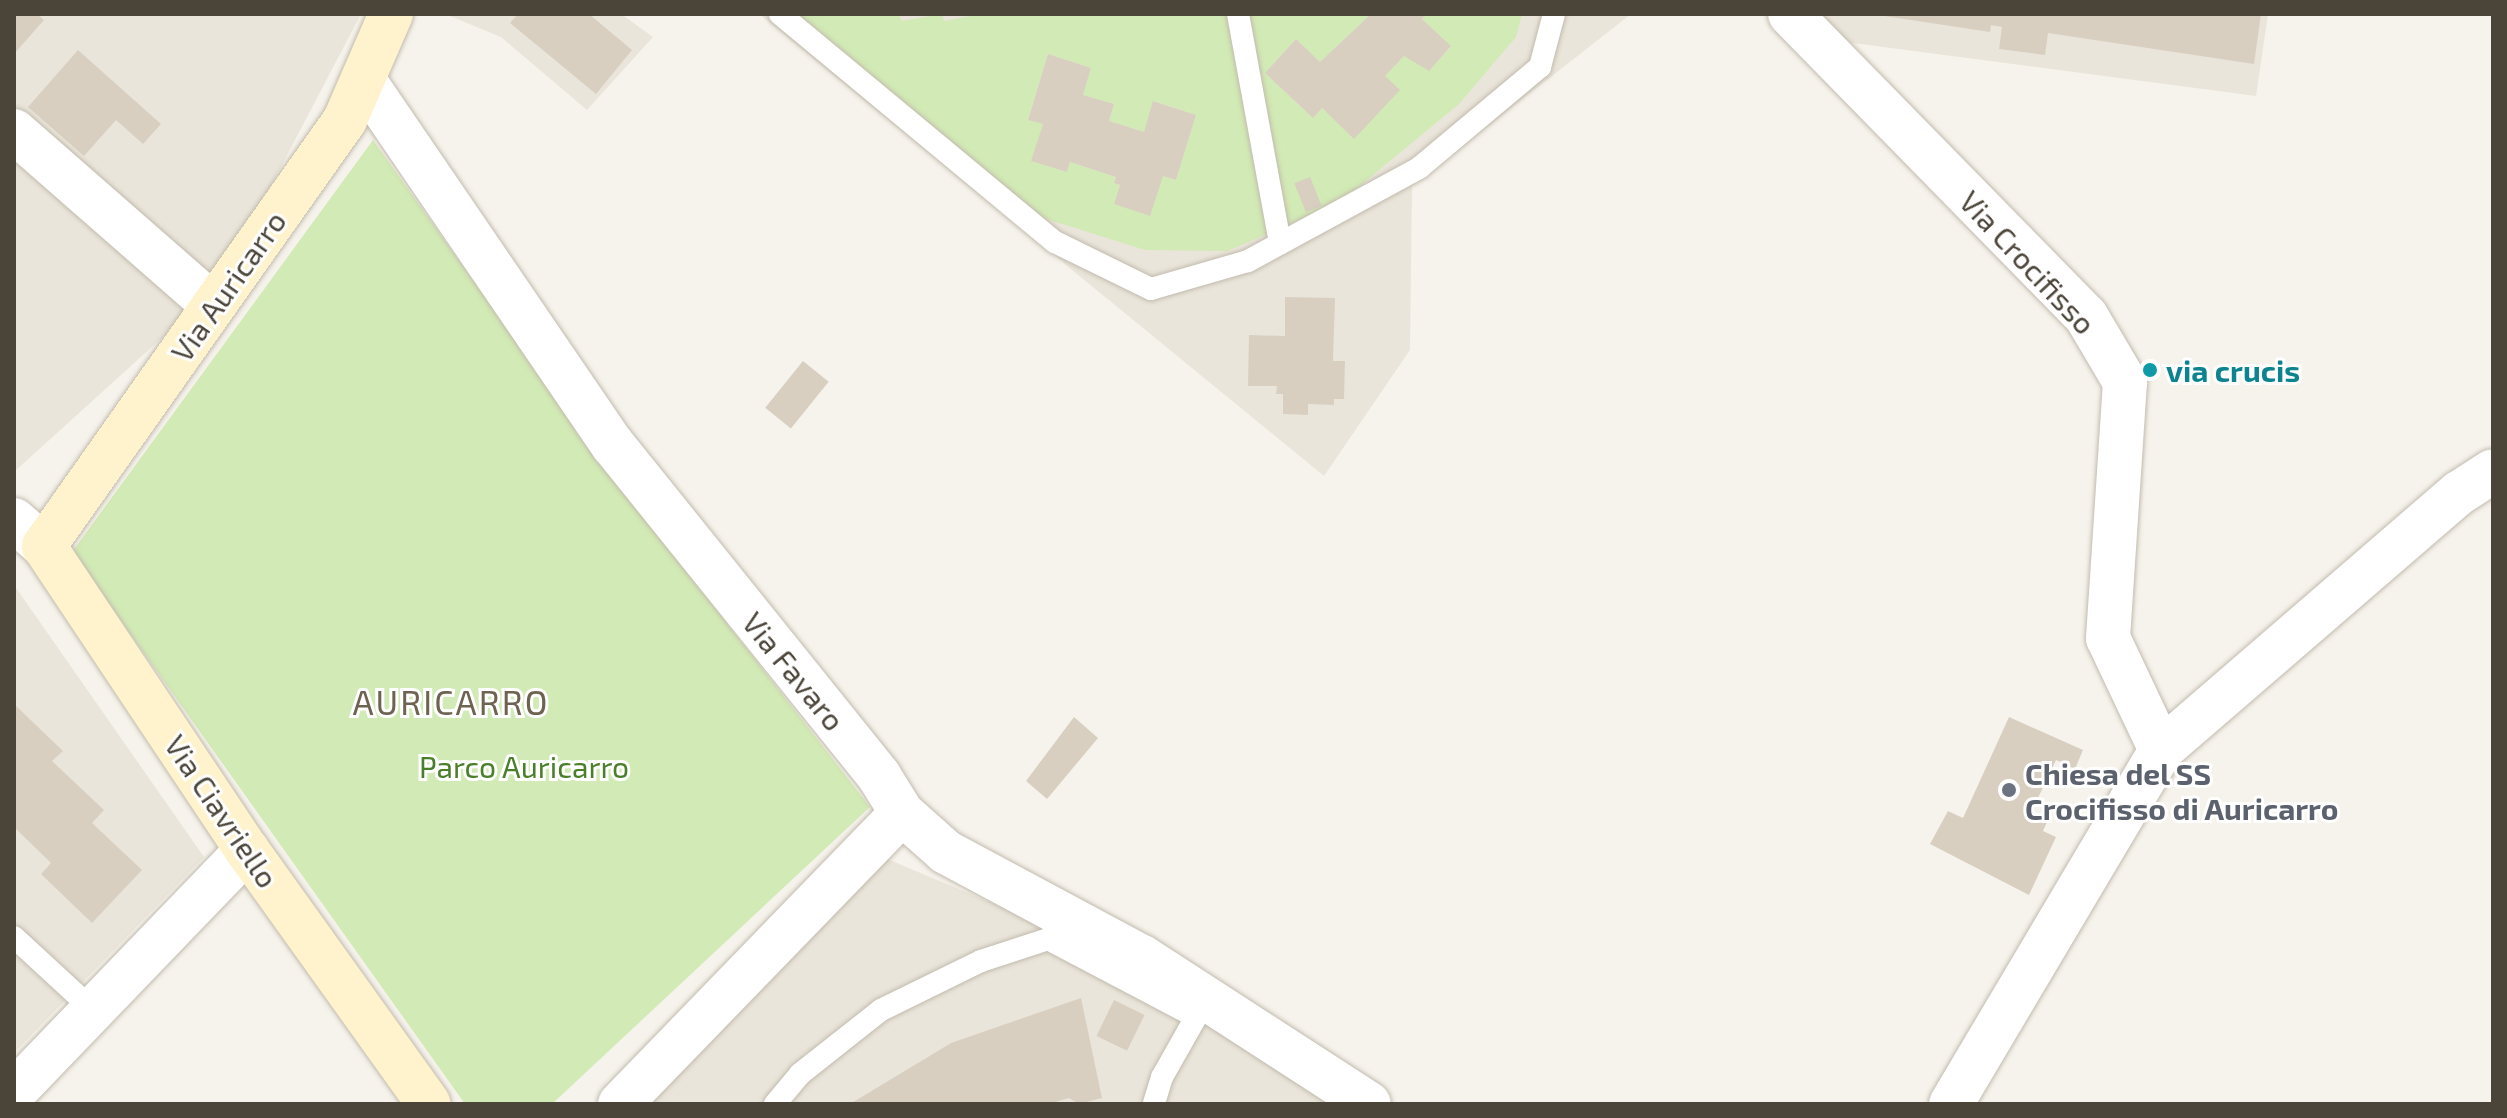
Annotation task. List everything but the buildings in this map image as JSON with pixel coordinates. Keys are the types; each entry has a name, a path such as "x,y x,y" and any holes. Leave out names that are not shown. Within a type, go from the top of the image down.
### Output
{"street":[{"name":"Via Auricarro","path":"29,533 213,305 345,120 365,82 391,14"},
{"name":"Via Crocifisso","path":"1790,14 2086,316 2125,382 2108,638 2161,750"},
{"name":"Via Favaro","path":"365,82 613,445 879,776 902,813 946,852 1067,933 1142,957 1369,1104"},
{"path":"14,131 213,305"},
{"path":"1951,1104 2161,750 2459,493 2493,471"},
{"name":"Via Ciavriello","path":"29,533 247,850 429,1104"},
{"path":"620,1104 902,813"},
{"path":"14,1092 247,850"}],"lane":[{"path":"780,14 1055,242 1151,289 1248,261 1431,158 1540,67 1554,14"},
{"path":"1238,14 1280,243"},
{"path":"775,1104 800,1074 881,1010 981,961 1067,933 1196,1017 1162,1077 1154,1104"},
{"path":"14,937 93,1010"}],"shaded area":[{"path":"14,14 361,14 218,287 14,472"},
{"path":"445,14 621,14 653,37 587,110 501,37"},
{"path":"759,14 1631,14 1412,186 1410,350 1324,476"},
{"path":"1805,14 2268,14 2256,96 1830,40"},
{"path":"14,585 204,857 14,1053"},
{"path":"873,853 1018,914 1226,1031 1332,1104 634,1104"}],"green space":[{"path":"793,14 899,14 901,21 942,14 944,21 980,14 1371,14 1320,62 1296,39 1265,73 1312,117 1322,108 1354,138 1385,76 1404,56 1429,70 1451,47 1422,19 1426,14 1522,14 1516,37 1459,104 1339,203 1227,251 1145,250 1034,215","holes":["1048,54 1091,68 1083,95 1114,104 1109,121 1144,132 1154,101 1196,115 1176,180 1163,176 1114,204 1120,185 1114,183 1116,177 1070,162 1067,172 1032,161 1043,124 1028,119"]},
{"name":"Parco Auricarro","path":"373,140 618,483 870,807 552,1104 465,1104 72,552"}],"place":[{"name":"via crucis","path":"2150,370"},
{"name":"Chiesa del SS Crocifisso di Auricarro","path":"2009,790"}],"district":[{"name":"AURICARRO","path":"451,702"}]}
